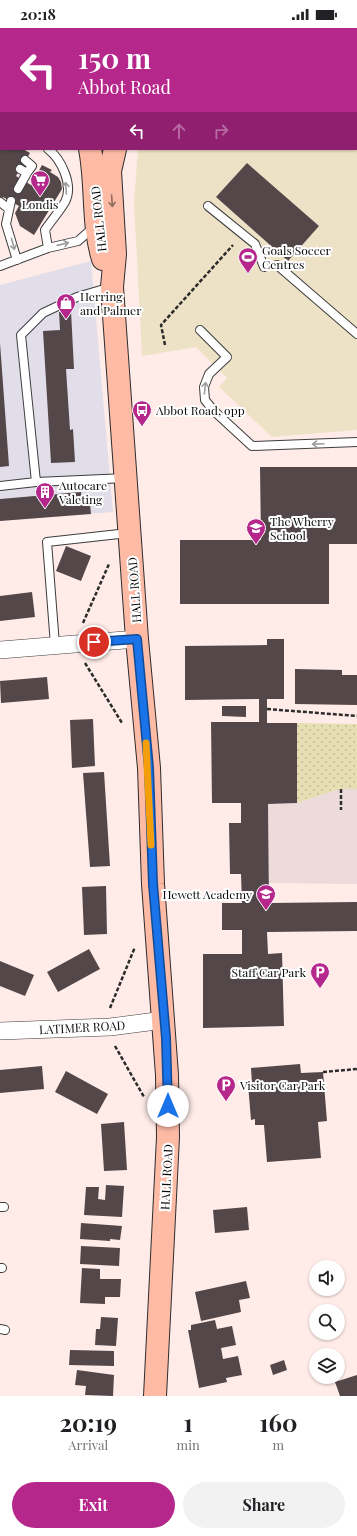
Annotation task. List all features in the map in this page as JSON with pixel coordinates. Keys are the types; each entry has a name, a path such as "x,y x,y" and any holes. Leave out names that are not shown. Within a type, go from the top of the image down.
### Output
{"street":[{"name":"HALL ROAD","path":"90,150 101,255 112,287"},
{"name":"HALL ROAD","path":"115,150 110,171 116,254 112,287 137,639 149,768 153,884 168,1075 168,1138 155,1396"},
{"path":"0,650 137,639"},
{"name":"LATIMER ROAD","path":"0,1031 110,1027 164,1020"}],"lane":[{"path":"48,248 45,230 66,201 68,189 58,159 49,150"},
{"path":"18,189 23,171 32,166 25,160"},
{"path":"0,202 10,205 6,224"},
{"path":"208,206 254,244 264,267"},
{"path":"0,218 6,224 17,260"},
{"path":"0,266 48,248 78,241 97,224"},
{"path":"277,265 357,334"},
{"path":"36,482 20,335 42,313 77,297 112,287"},
{"path":"200,330 227,357 209,374 204,387 205,400 214,411 252,446 357,442"},
{"path":"0,486 36,482 126,478"},
{"path":"55,645 47,542 129,533"}],"path":[{"path":"165,345 161,325 243,234"},
{"path":"267,709 357,716"},
{"path":"341,788 341,810"},
{"path":"323,1072 357,1069"}],"shaded area":[{"name":"Goals Soccer Centres","path":"138,150 357,150 357,430 272,437 219,387 227,378 196,347 142,356 134,202"},
{"path":"91,261 113,512 0,521 0,285"},
{"path":"297,723 357,724 357,789 341,789 297,803"},
{"path":"341,789 357,789 357,884 269,883 268,804 297,803"}],"building":[{"path":"0,150 25,150 30,153 16,176 31,185 42,165 52,170 50,172 58,177 61,182 62,189 34,235 20,226 15,213 19,206 3,197 0,202"},
{"path":"247,163 319,226 288,261 216,197"},
{"path":"71,311 74,369 66,369 70,430 73,429 75,462 51,463 43,331 60,330 59,312"},
{"path":"0,343 9,466 0,467"},
{"path":"260,467 357,467 357,544 329,544 329,604 180,604 180,540 261,540"},
{"name":"Autocare Valeting","path":"81,492 82,505 90,504 91,514 0,521 0,499"},
{"path":"66,546 91,556 81,581 56,571"},
{"path":"32,592 35,617 0,621 0,596"},
{"path":"267,639 284,639 284,699 267,699 267,723 297,723 297,803 268,804 269,903 357,902 357,931 267,932 268,954 282,953 284,1026 203,1028 203,954 242,954 242,930 222,930 222,903 242,903 241,874 230,874 229,823 241,823 241,803 212,803 211,722 259,722 259,699 185,700 185,646 267,645"},
{"path":"295,669 342,670 342,675 357,675 357,705 295,704"},
{"path":"47,677 49,699 1,703 0,681"},
{"path":"222,706 246,706 246,717 222,716"},
{"path":"93,719 95,766 72,768 70,720"},
{"path":"104,772 110,866 90,867 83,773"},
{"path":"106,886 107,934 84,935 82,887"},
{"path":"89,949 100,969 58,992 47,972"},
{"path":"0,961 34,975 25,996 0,986"},
{"path":"300,1064 301,1073 323,1072 327,1121 318,1122 321,1158 267,1162 264,1125 255,1125 255,1119 251,1120 248,1084 252,1084 251,1068"},
{"path":"42,1066 44,1089 0,1093 0,1070"},
{"path":"66,1071 108,1094 97,1114 55,1092"},
{"path":"124,1122 127,1170 104,1171 101,1124"},
{"path":"106,1185 124,1186 122,1217 84,1215 86,1187 99,1187 98,1199 105,1200"},
{"path":"247,1207 249,1230 215,1233 213,1210"},
{"path":"81,1223 122,1226 120,1240 110,1239 110,1241 80,1239"},
{"path":"81,1246 120,1248 119,1266 80,1264"},
{"path":"82,1268 100,1269 100,1279 121,1279 120,1297 105,1297 105,1304 80,1303"},
{"path":"246,1281 250,1298 239,1300 241,1312 201,1321 195,1292"},
{"path":"101,1317 118,1318 116,1346 95,1345 96,1329 100,1329"},
{"path":"215,1320 217,1329 232,1326 236,1345 221,1348 223,1359 238,1356 242,1375 226,1378 227,1382 199,1388 188,1330 191,1330 191,1325"},
{"path":"70,1350 114,1351 114,1366 69,1365"},
{"path":"284,1360 287,1370 273,1375 270,1365"},
{"path":"77,1370 114,1375 113,1396 85,1395 86,1386 75,1385"},
{"path":"357,1375 357,1396 340,1396 336,1384 345,1384 345,1379"}],"slow traffic":[{"path":"146,743 149,768 151,845"}],"place":[{"name":"Londis","path":"40,197"},
{"name":"Goals Soccer Centres","path":"248,274"},
{"name":"Herring and Palmer","path":"66,320"},
{"name":"Abbot Road, opp","path":"142,427"},
{"name":"Autocare Valeting","path":"45,509"},
{"name":"The Wherry School","path":"256,545"},
{"name":"Hewett Academy","path":"266,911"},
{"name":"Staff Car Park","path":"320,989"},
{"name":"Visitor Car Park","path":"226,1102"}],"route":[{"path":"94,642 137,639 149,768 153,884 166,1038 168,1106"}]}
